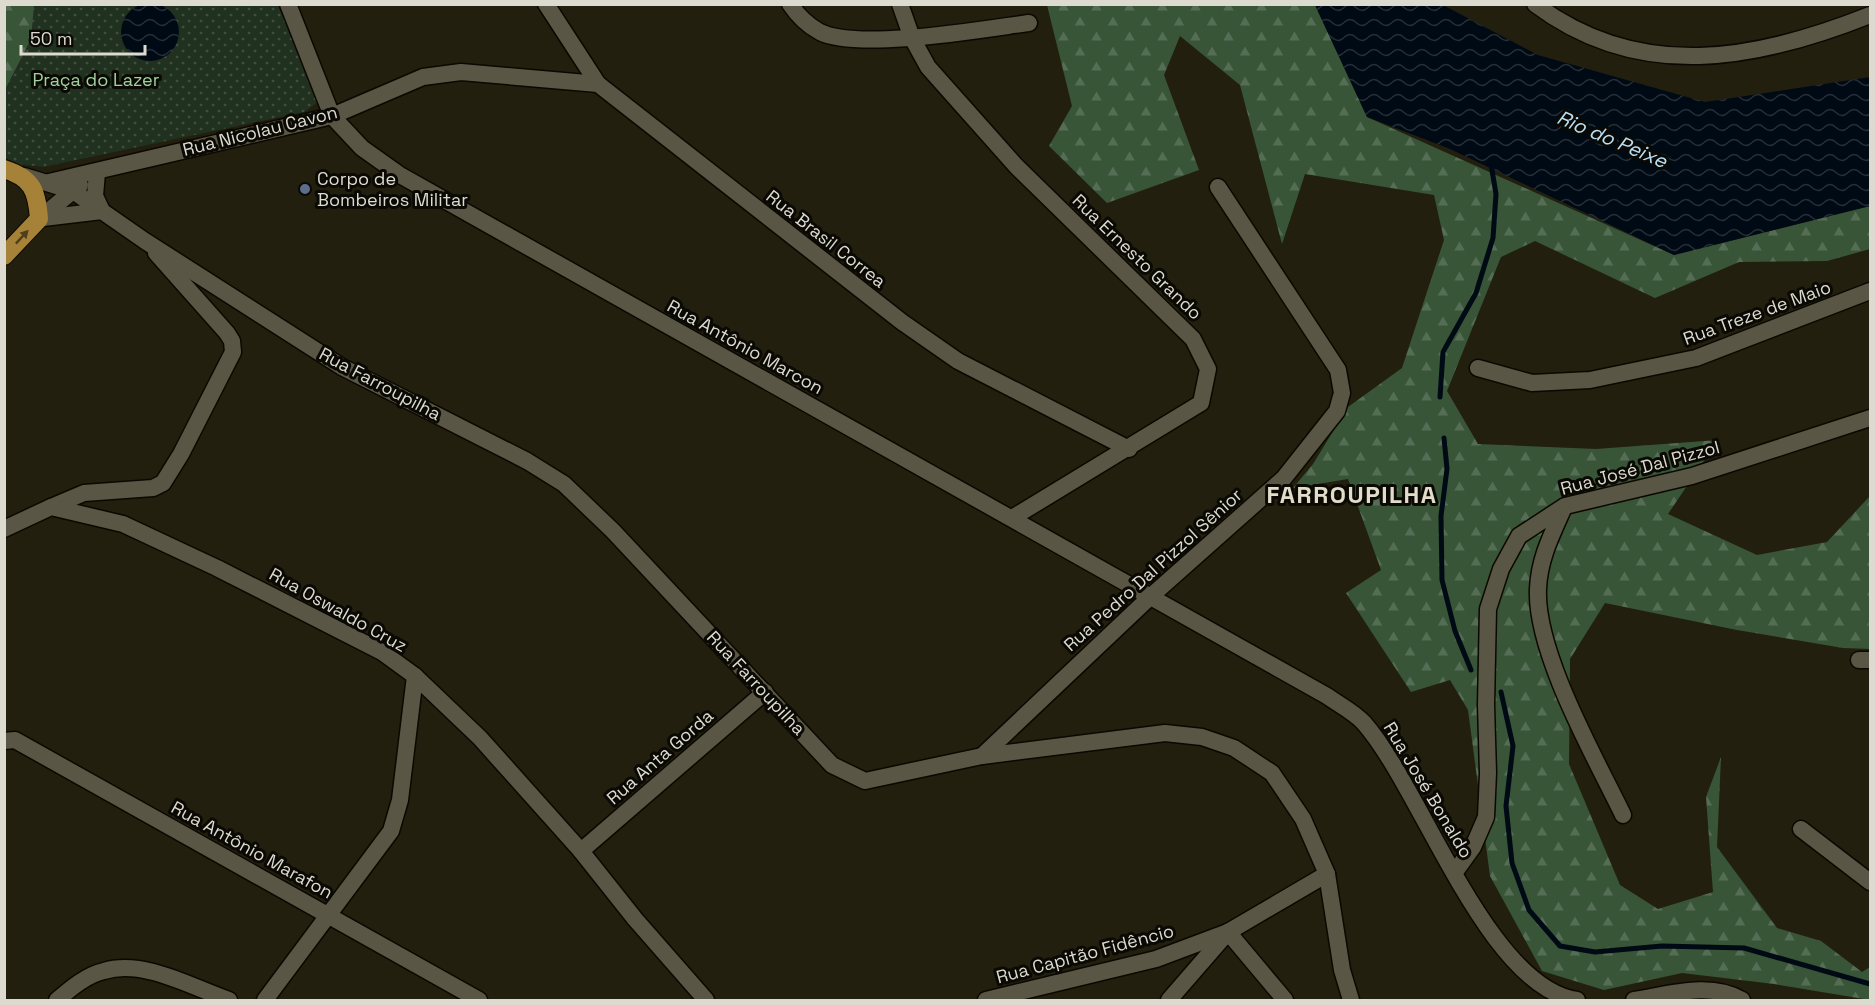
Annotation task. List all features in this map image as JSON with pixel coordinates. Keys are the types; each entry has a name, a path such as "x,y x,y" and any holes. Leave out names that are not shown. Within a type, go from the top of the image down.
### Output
{"main road":[{"name":"Rua Farroupilha","path":"4,169 24,176"},
{"path":"24,176 34,192 39,219"},
{"name":"Rua Nicolau Cavon","path":"4,255 39,219"}],"street":[{"path":"288,4 332,116"},
{"name":"Rua Brasil Correa","path":"546,4 598,84 902,322 949,354 1129,449"},
{"path":"790,4 800,19 822,33 845,37 912,38 1029,23"},
{"name":"Rua Ernesto Grando","path":"900,4 912,38 928,68 1016,166 1193,339 1208,369 1201,403 1129,449 1012,518"},
{"path":"1535,4 1560,23 1597,40 1653,56 1747,53 1837,28 1870,15"},
{"name":"Rua Nicolau Cavon","path":"49,182 97,172 165,153 332,116 423,77 460,72 598,84"},
{"name":"Rua Antônio Marcon","path":"332,116 362,148 400,175 1150,597"},
{"path":"39,219 78,212 102,211 95,196 97,172"},
{"name":"Rua Nicolau Cavon","path":"39,219 97,172"},
{"name":"Rua Farroupilha","path":"24,176 73,191 145,241 342,367 527,461 564,484 613,531 832,765 865,781 982,756 1165,733 1202,737 1234,748 1272,773 1303,819 1327,874 1342,970 1351,1000"},
{"name":"Rua Pedro Dal Pizzol Sênior","path":"982,756 1150,597 1284,478 1336,411 1342,393 1338,370 1218,187"},
{"path":"4,529 84,493 153,488 163,483 181,454 233,352 232,341 227,333 145,241"},
{"name":"Rua Treze de Maio","path":"1478,368 1532,383 1590,380 1696,358 1870,291"},
{"name":"Rua José Dal Pizzol","path":"1455,872 1473,847 1485,817 1488,774 1486,705 1488,609 1501,568 1519,536 1565,506 1692,476 1870,418"},
{"path":"1565,506 1544,550 1538,591 1545,638 1562,686 1623,815"},
{"name":"Rua Oswaldo Cruz","path":"51,507 123,524 217,568 382,652 415,676 480,738 581,851 706,1000"},
{"name":"Rua José Bonaldo","path":"1150,597 1327,696 1363,722 1394,766 1492,935 1532,981 1577,1000"},
{"path":"266,1000 391,831 400,800 415,676"},
{"name":"Rua Anta Gorda","path":"581,851 765,692"},
{"name":"Rua Antônio Marafon","path":"4,741 15,740 479,1000"},
{"path":"1801,829 1870,882"},
{"path":"1169,1000 1228,932 1327,874"},
{"path":"1228,932 1285,1000"},
{"name":"Rua Capitão Fidêncio","path":"986,1000 1156,959 1228,932"},
{"path":"57,1000 75,985 103,971 136,967 229,1000"},
{"path":"1634,1000 1704,990 1733,995 1742,1000"}],"green space":[{"path":"5,5 49,5 5,90"},
{"name":"Praça do Lazer","path":"34,5 278,5 318,102 304,112 43,167 19,164 5,158 5,91 31,39"},
{"path":"1047,5 1315,5 1367,117 1674,255 1870,206 1870,249 1827,261 1739,262 1655,298 1535,241 1501,257 1447,391 1478,444 1596,449 1718,440 1668,514 1757,555 1827,542 1870,496 1870,649 1843,648 1737,630 1605,603 1570,659 1569,764 1620,885 1658,909 1713,892 1706,797 1721,757 1717,847 1777,928 1821,941 1862,972 1870,967 1870,1000 1774,984 1682,973 1604,990 1542,971 1490,876 1468,710 1450,680 1411,692 1346,593 1381,570 1348,479 1293,488 1313,464 1348,407 1402,368 1444,240 1434,195 1305,174 1282,244 1240,85 1180,36 1164,75 1199,170 1107,203 1049,146 1072,106"}],"water":[{"path":"150,3 166,8 174,16 179,32 174,48 166,56 150,61 134,56 126,48 121,32 126,16 134,8"},
{"name":"Rio do Peixe","path":"1315,5 1443,5 1538,55 1705,102 1870,77 1870,206 1674,255 1450,149 1367,117"}],"waterway":[{"path":"1440,397 1443,352 1476,293 1493,238 1496,194 1491,164"},
{"path":"1444,438 1447,469 1441,516 1442,580 1455,631 1471,670"},
{"path":"1501,692 1513,746 1506,806 1512,863 1529,910 1560,946 1595,952 1662,946 1744,948 1870,984"}],"place":[{"name":"Corpo de Bombeiros Militar","path":"305,189"}],"district":[{"name":"FARROUPILHA","path":"1352,495"}]}
